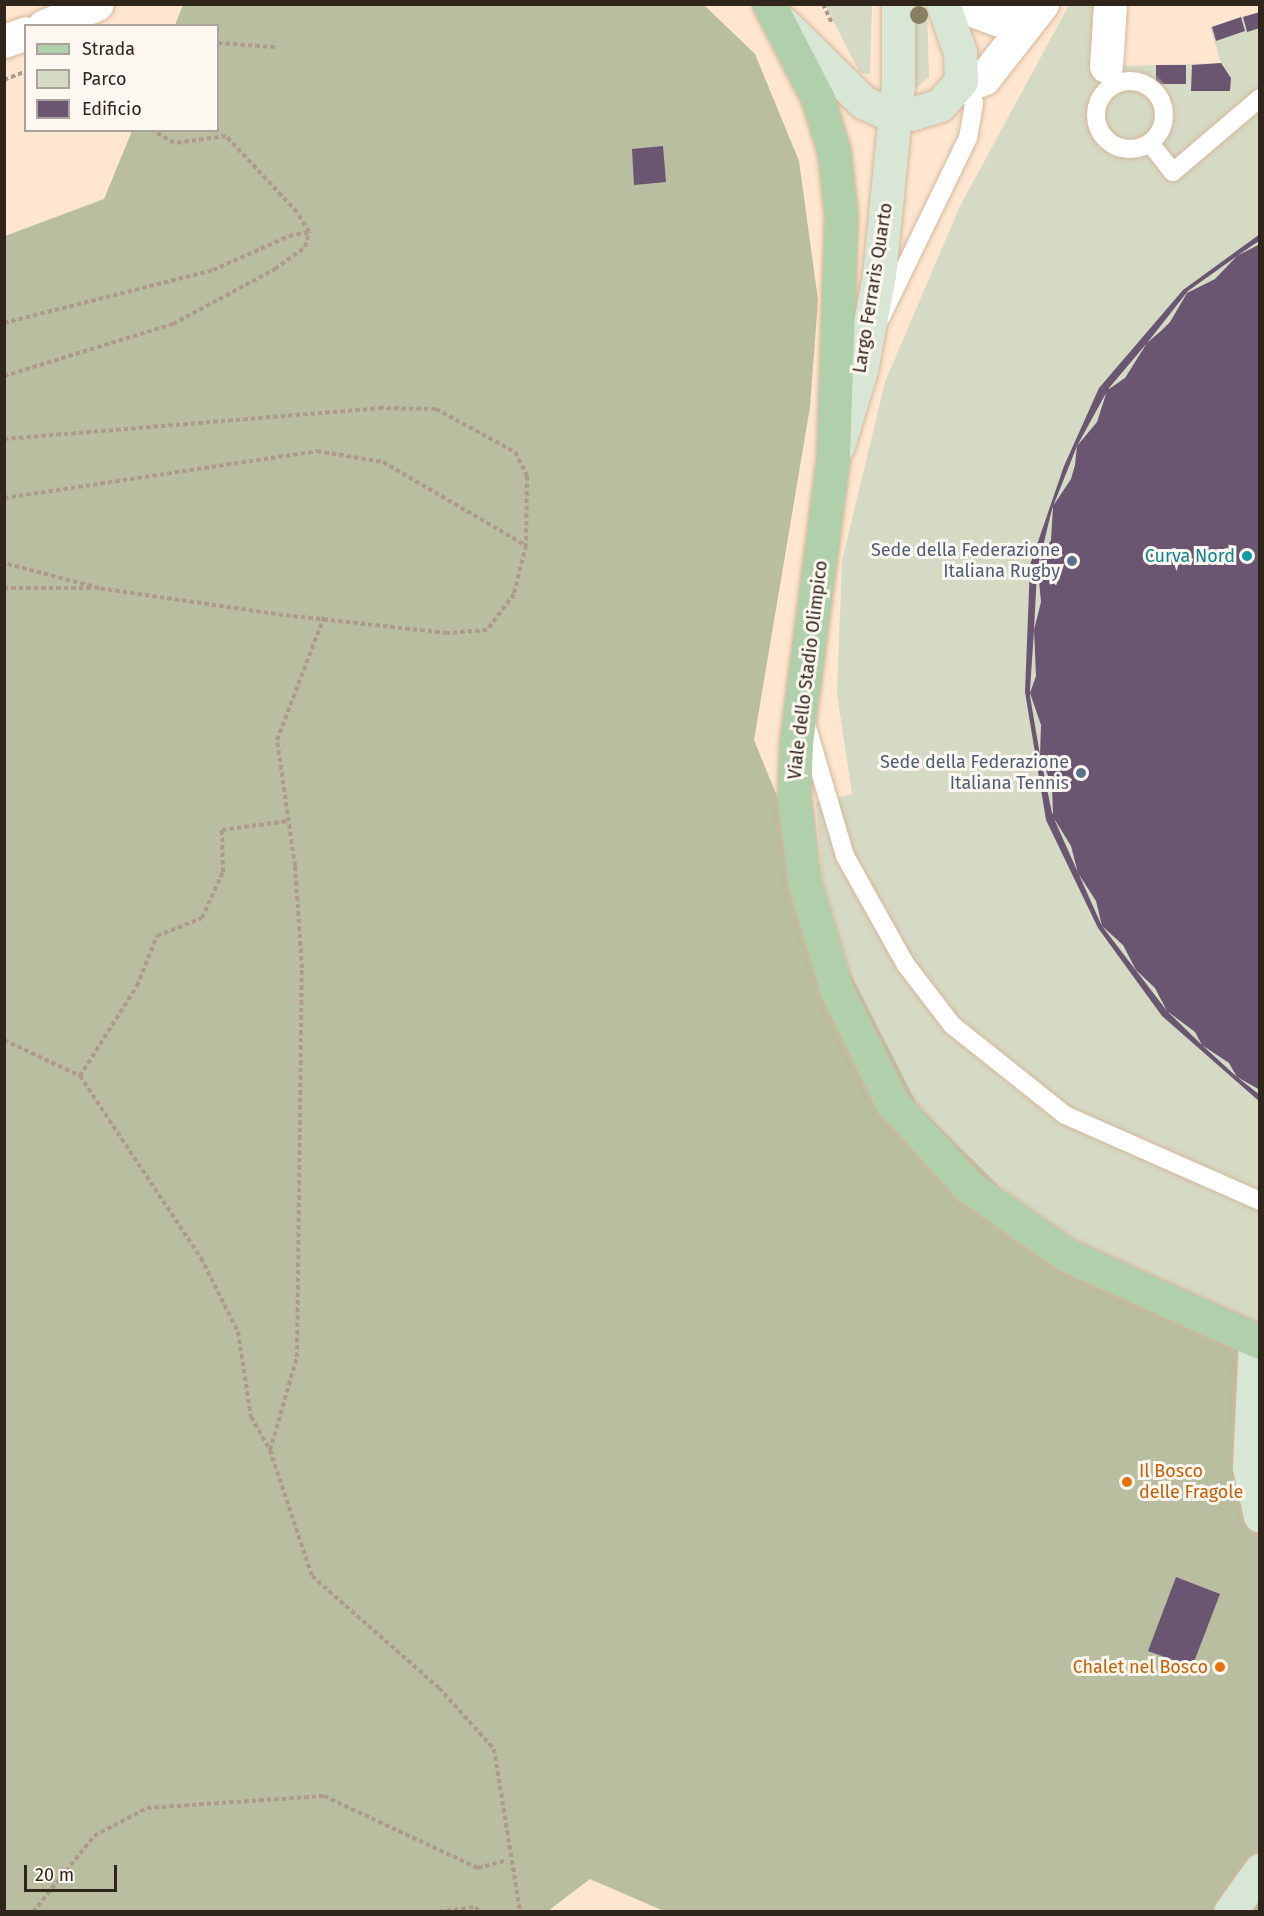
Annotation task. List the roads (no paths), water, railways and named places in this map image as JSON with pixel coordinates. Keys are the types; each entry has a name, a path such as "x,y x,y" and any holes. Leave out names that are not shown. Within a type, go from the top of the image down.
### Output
{"main road":[{"name":"Viale dello Stadio Olimpico","path":"773,11 809,76 838,173 841,317 833,458 801,705 794,797 805,885 849,1024 891,1101 952,1171 1023,1229 1113,1280 1257,1341"}],"street":[{"path":"49,24 97,4"},
{"name":"Largo Ferraris Quarto","path":"833,458 868,341 896,115 898,4"},
{"path":"943,4 963,81"},
{"path":"955,4 997,19 1035,4"},
{"path":"773,11 856,96 896,115 930,110 963,81 999,63 1042,4"},
{"path":"1110,4 1111,75"},
{"path":"4,41 24,34"},
{"path":"1257,1341 1249,1467 1260,1516"},
{"path":"1230,1911 1260,1870"}],"lane":[{"path":"1111,75 1138,82 1157,94 1163,125 1150,143 1117,147 1100,132 1096,110 1111,75"},
{"path":"868,341 966,145 974,113 963,81"},
{"path":"1150,143 1173,172 1260,98"},
{"path":"801,705 845,856 906,965 952,1025 1065,1115 1260,1201"}],"place":[{"name":"Curva Nord","path":"1247,556"},
{"name":"Sede della Federazione Italiana Rugby","path":"1072,561"},
{"name":"Sede della Federazione Italiana Tennis","path":"1081,773"},
{"name":"Il Bosco delle Fragole","path":"1127,1482"},
{"name":"Chalet nel Bosco","path":"1220,1667"}]}
